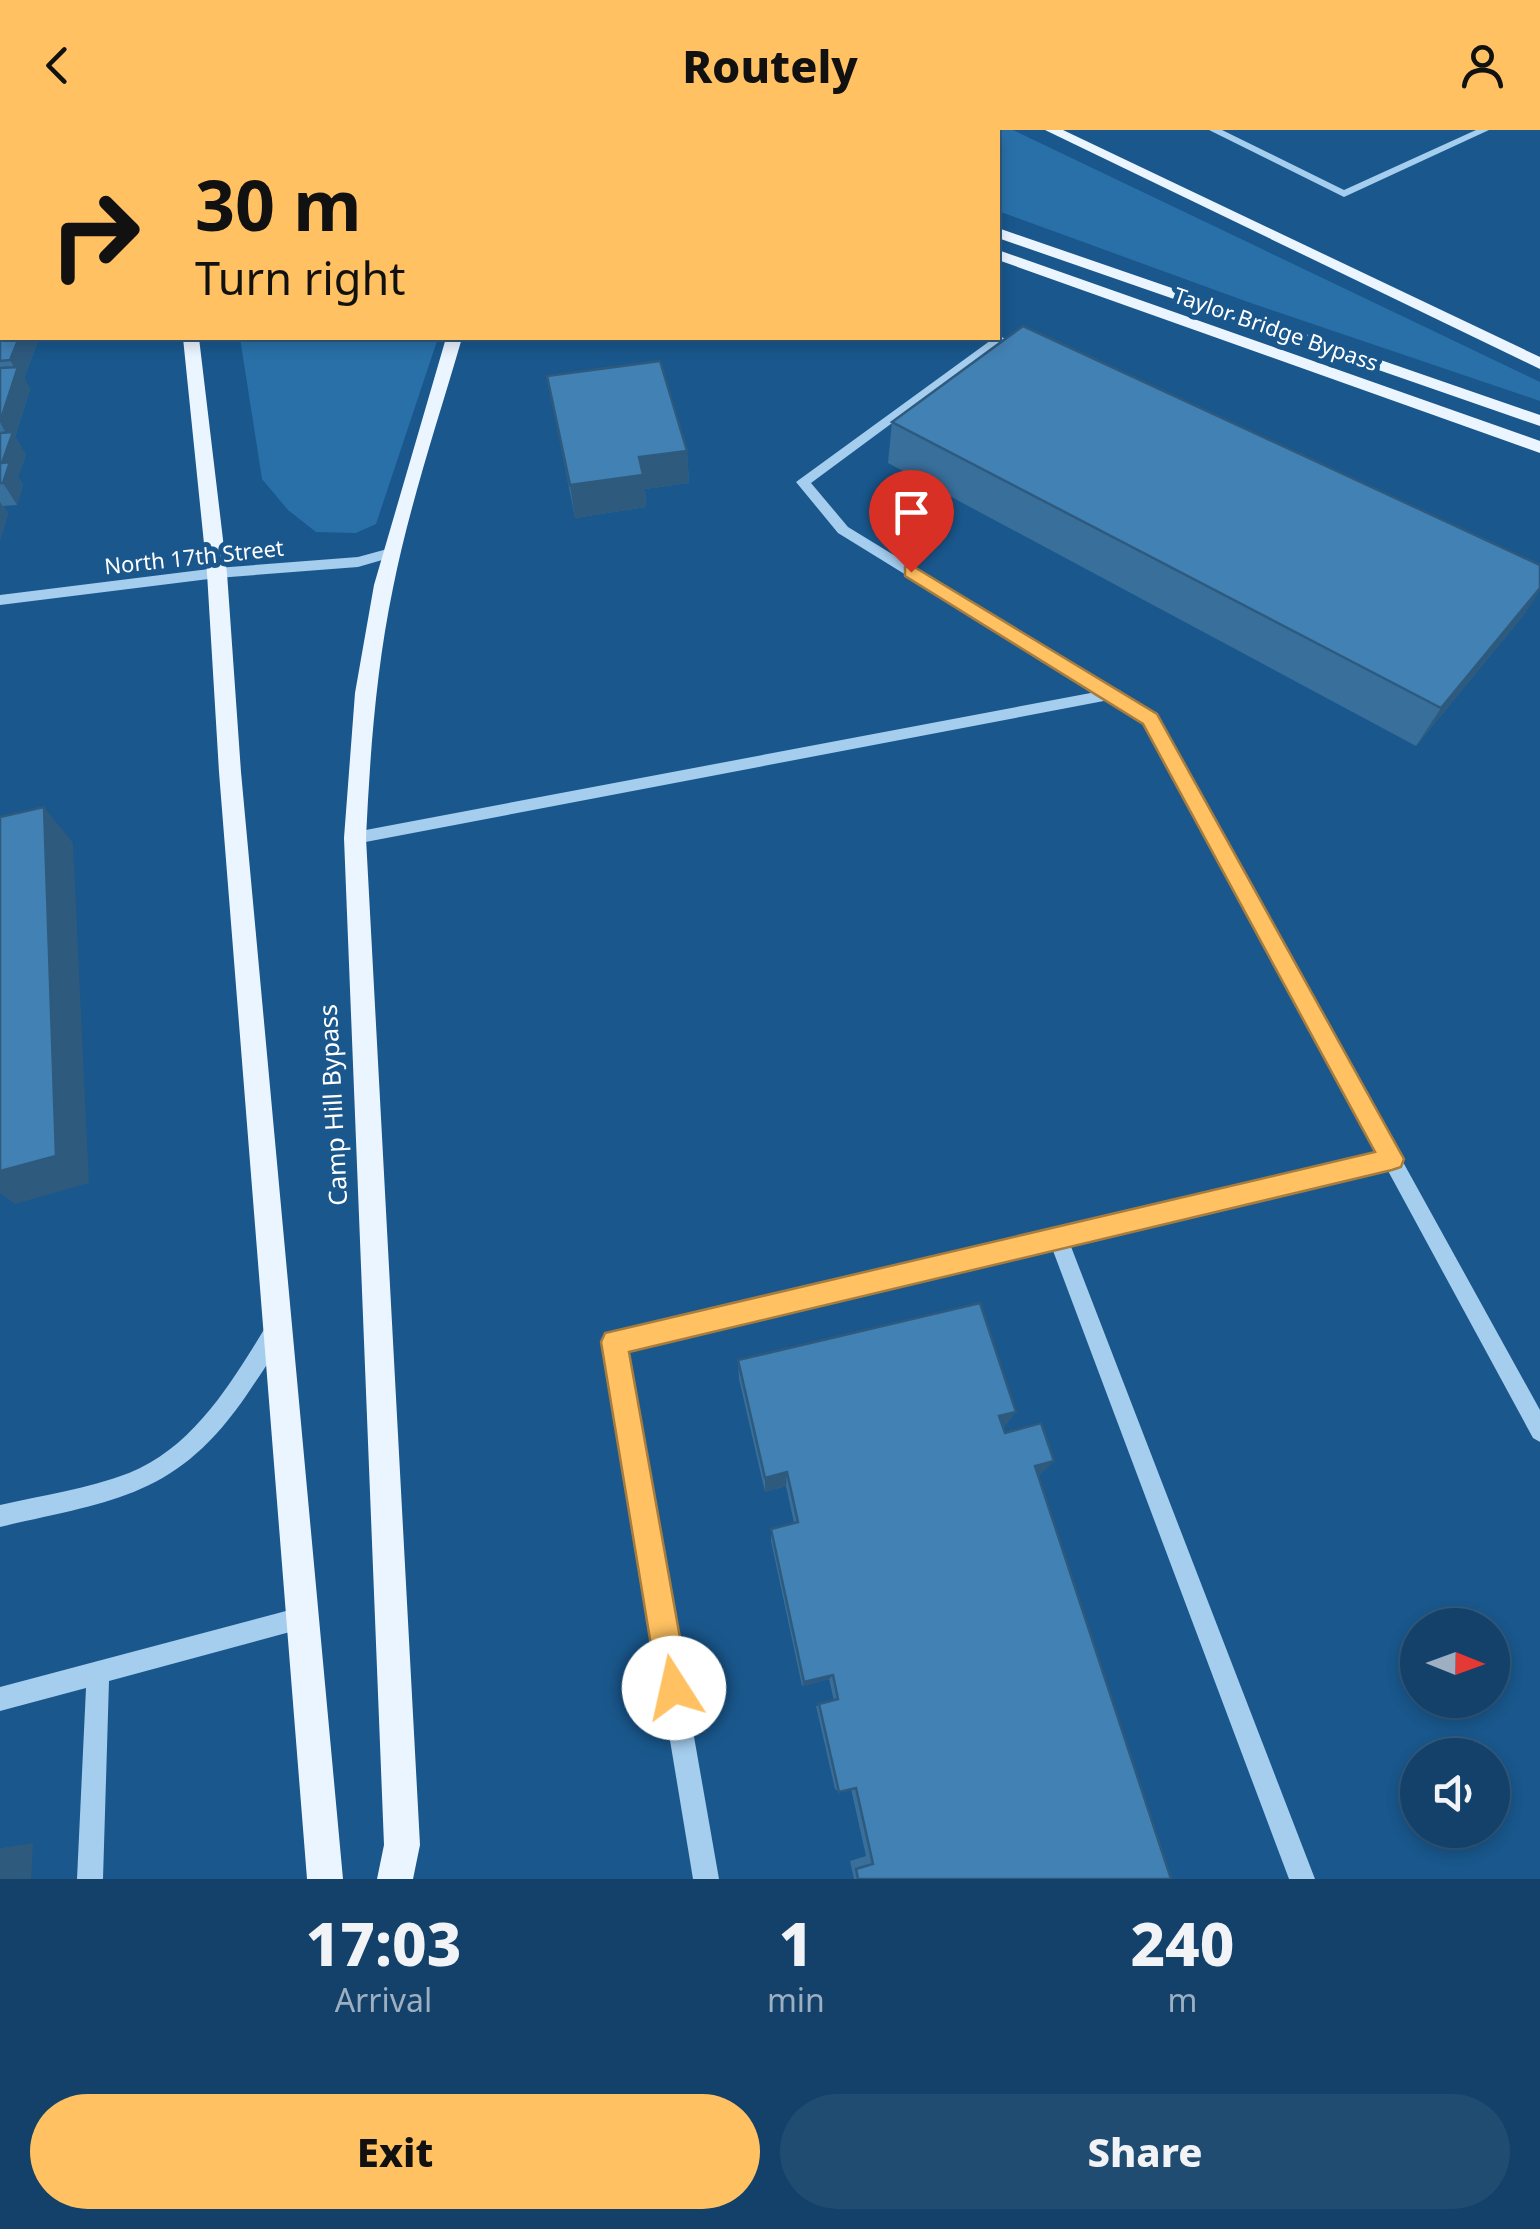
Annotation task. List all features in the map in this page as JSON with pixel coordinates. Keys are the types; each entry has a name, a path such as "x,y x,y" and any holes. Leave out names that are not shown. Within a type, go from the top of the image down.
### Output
{"main road":[{"path":"1052,130 1540,364"},
{"path":"1000,234 1540,421"},
{"name":"Taylor Bridge Bypass","path":"1000,256 1540,446"},
{"path":"191,340 216,573 325,1879"},
{"name":"Camp Hill Bypass","path":"396,1879 401,1826 355,838 366,687 391,553 453,340"}],"street":[{"path":"1214,130 1344,194 1484,130"},
{"path":"997,340 803,482 843,530 1115,694 1150,719 1161,733 1540,1432"},
{"path":"1000,340 1032,356"},
{"name":"North 17th Street","path":"0,600 216,573 358,562 391,553"},
{"path":"355,838 1115,694"},
{"path":"706,1879 614,1342 1392,1159"},
{"path":"1058,1238 1302,1879"},
{"path":"0,1516 127,1483 169,1464 208,1428 277,1327"},
{"path":"0,1699 301,1618"},
{"path":"90,1879 98,1672"}],"shaded area":[{"path":"1000,130 1013,130 1540,382 1540,401 1248,302 1000,212"},
{"path":"240,340 437,340 376,524 356,533 316,532 288,510 262,479"}],"building":[{"path":"1023,326 1540,565 1540,588 1441,708 892,422"},
{"path":"0,340 18,340 10,360 0,361"},
{"path":"660,361 687,451 639,457 643,475 570,485 547,376"},
{"path":"18,367 0,422 0,368"},
{"path":"13,432 2,463 10,462 0,483 0,433"},
{"path":"44,807 56,1156 0,1171 0,817"},
{"path":"980,1303 1016,1412 999,1416 1005,1433 1041,1423 1054,1461 1035,1466 1171,1879 858,1879 856,1869 873,1864 856,1788 839,1792 819,1704 838,1699 833,1675 804,1682 771,1529 798,1522 787,1472 765,1478 738,1360"}],"route":[{"path":"674,1688 614,1342 1392,1159 1150,719 911,572"}]}
